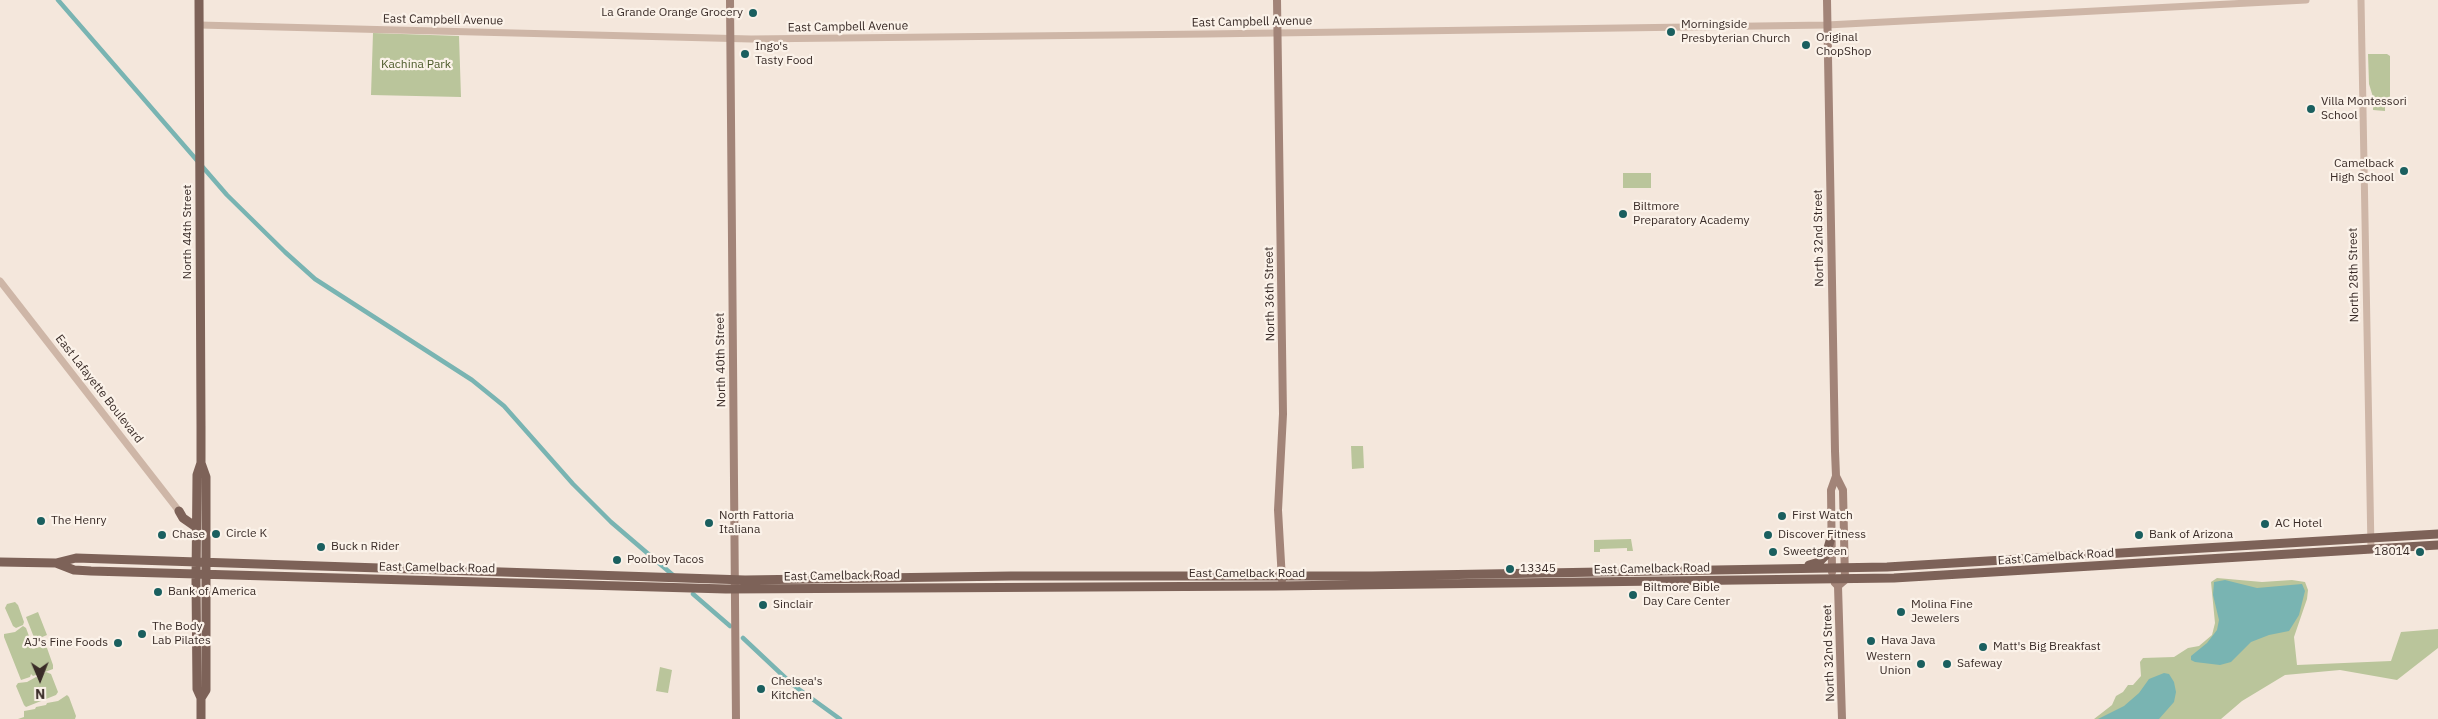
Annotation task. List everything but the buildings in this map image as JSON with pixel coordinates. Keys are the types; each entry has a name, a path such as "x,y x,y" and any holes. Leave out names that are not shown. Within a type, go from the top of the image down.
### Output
{"main road":[{"name":"North 44th Street","path":"199,0 200,463 197,475 196,574 197,689 201,698 201,719"},
{"name":"North 40th Street","path":"730,0 736,719"},
{"name":"North 36th Street","path":"1278,0 1283,414 1283,440 1278,480 1283,586"},
{"name":"North 32nd Street","path":"1827,0 1836,476 1830,490 1832,568 1835,583 1842,719"},
{"name":"North 44th Street","path":"200,463 206,477 206,690 201,698"},
{"name":"North 32nd Street","path":"1836,476 1843,490 1845,580"},
{"path":"196,503 190,512 179,511 182,518 196,527"},
{"path":"1801,568 1823,559 1828,550 1832,534"},
{"name":"East Camelback Road","path":"0,562 56,564 74,570 697,589 1283,586 1658,570 1930,565 2438,534"},
{"name":"East Camelback Road","path":"56,564 76,558 735,580 1282,576 1421,580 1657,582 1780,580 1835,583 1845,580 1931,577 2438,544"},
{"path":"2101,555 2102,566"},
{"path":"288,565 288,577"},
{"path":"1930,565 1931,577"},
{"path":"1780,568 1780,580"},
{"path":"1657,582 1658,570"},
{"path":"861,588 862,578"}],"street":[{"name":"East Campbell Avenue","path":"199,25 730,38 1278,33 1827,25 2306,0"},
{"name":"North 28th Street","path":"2361,0 2370,549"},
{"name":"East Lafayette Boulevard","path":"0,282 179,511"}],"green space":[{"name":"Kachina Park","path":"373,33 459,36 461,97 371,95"},
{"path":"2368,54 2387,54 2390,56 2390,105 2385,105 2385,111 2373,110 2373,97 2369,84"},
{"path":"1623,173 1651,173 1651,188 1623,188"},
{"path":"1351,446 1363,446 1364,468 1352,469"},
{"path":"1631,539 1633,551 1627,551 1627,548 1600,549 1600,552 1594,552 1594,540"},
{"path":"2217,578 2262,582 2292,580 2305,582 2308,590 2307,599 2294,637 2297,665 2391,661 2401,632 2438,629 2438,648 2397,680 2340,670 2285,675 2242,701 2221,719 2094,719 2112,705 2116,696 2123,692 2128,685 2133,685 2141,676 2140,662 2143,658 2174,657 2188,648 2199,646 2212,635 2215,623 2211,582"},
{"path":"15,602 18,605 24,622 23,625 16,628 13,626 5,608 7,604"},
{"path":"38,612 47,635 35,640 26,617"},
{"path":"23,626 26,628 33,647 32,649 44,646 47,648 53,669 45,672 42,670 41,673 33,676 31,674 30,677 21,680 4,634 15,632"},
{"path":"660,667 672,670 668,693 656,691"},
{"path":"46,672 51,674 58,692 56,695 26,707 16,686 18,683 27,682 36,677 39,678 39,675"},
{"path":"67,695 76,716 75,719 18,719 24,717 24,711 58,701"}],"water":[{"path":"2225,580 2257,588 2302,584 2305,591 2299,615 2289,631 2269,635 2251,642 2231,662 2220,665 2195,662 2191,660 2191,656 2207,643 2217,630 2219,620 2213,595 2214,582"},
{"path":"2164,673 2169,674 2174,682 2176,692 2174,702 2159,719 2098,719 2124,706 2139,693 2149,679"}],"waterway":[{"path":"58,0 227,195 285,252 315,279 472,380 504,406 573,484 611,522 674,576"},
{"path":"693,594 730,626"},
{"path":"743,638 793,685 840,719"}],"place":[{"name":"La Grande Orange Grocery","path":"753,13"},
{"name":"Morningside Presbyterian Church","path":"1671,32"},
{"name":"Original ChopShop","path":"1806,45"},
{"name":"Ingo's Tasty Food","path":"745,54"},
{"name":"Villa Montessori School","path":"2311,109"},
{"name":"Camelback High School","path":"2404,171"},
{"name":"Biltmore Preparatory Academy","path":"1623,214"},
{"name":"First Watch","path":"1782,516"},
{"name":"The Henry","path":"41,521"},
{"name":"North Fattoria Italiana","path":"709,523"},
{"name":"AC Hotel","path":"2265,524"},
{"name":"Circle K","path":"216,534"},
{"name":"Chase","path":"162,535"},
{"name":"Discover Fitness","path":"1768,535"},
{"name":"Bank of Arizona","path":"2139,535"},
{"name":"Buck n Rider","path":"321,547"},
{"name":"Sweetgreen","path":"1773,552"},
{"name":"18014","path":"2420,552"},
{"name":"Poolboy Tacos","path":"617,560"},
{"name":"13345","path":"1510,569"},
{"name":"Bank of America","path":"158,592"},
{"name":"Biltmore Bible Day Care Center","path":"1633,595"},
{"name":"Sinclair","path":"763,605"},
{"name":"Molina Fine Jewelers","path":"1901,612"},
{"name":"The Body Lab Pilates","path":"142,634"},
{"name":"Hava Java","path":"1871,641"},
{"name":"AJ's Fine Foods","path":"118,643"},
{"name":"Matt's Big Breakfast","path":"1983,647"},
{"name":"Western Union","path":"1921,664"},
{"name":"Safeway","path":"1947,664"},
{"name":"Chelsea's Kitchen","path":"761,689"}]}
